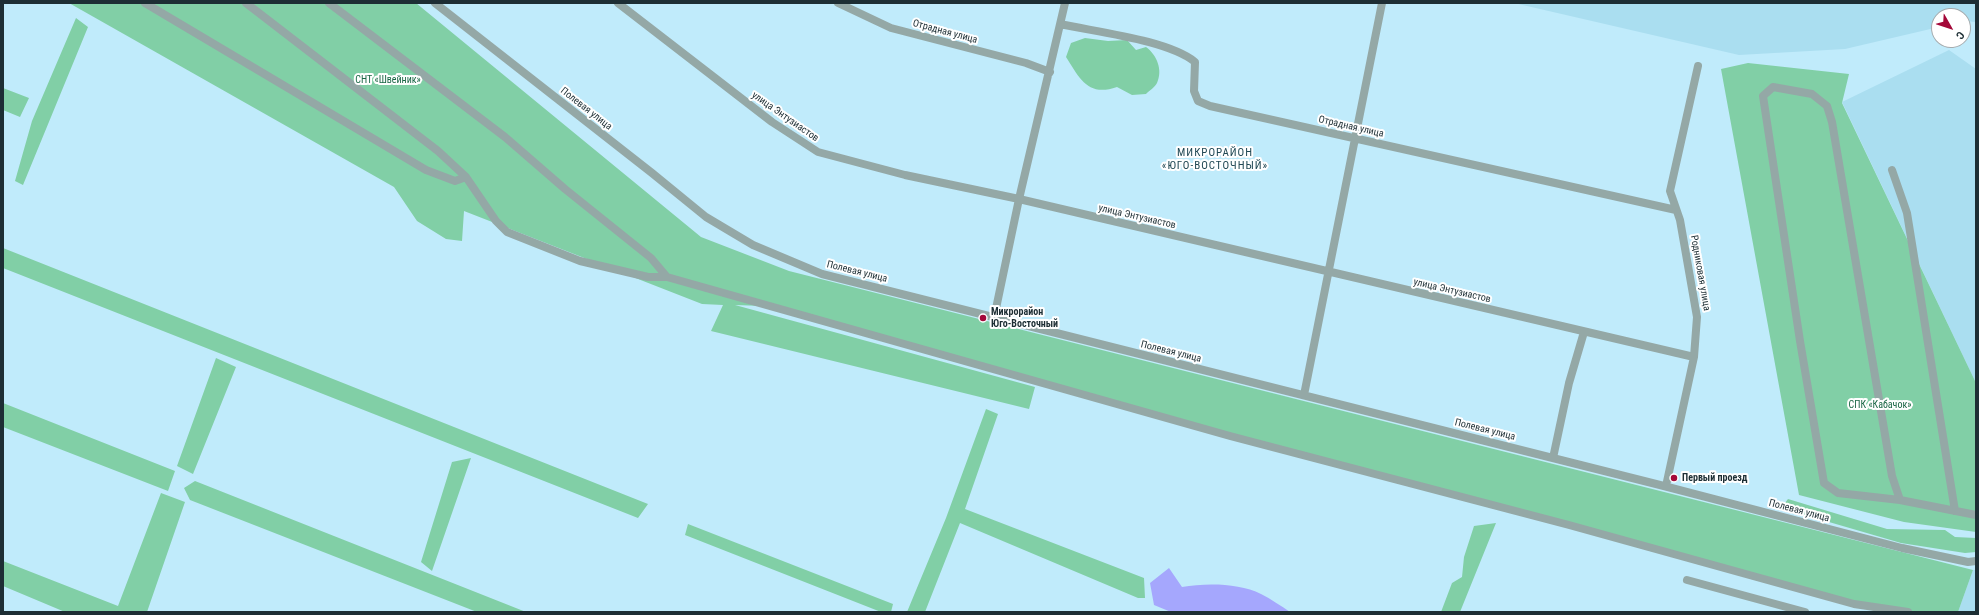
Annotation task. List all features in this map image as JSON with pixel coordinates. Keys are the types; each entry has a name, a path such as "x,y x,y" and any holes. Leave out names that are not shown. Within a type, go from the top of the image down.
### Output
{"street":[{"path":"145,3 426,170 455,181 466,177"},
{"path":"246,3 438,151 466,177 496,221 506,232 580,261 648,277 667,277 1238,438 1569,525 1854,604 1908,612"},
{"path":"329,3 505,137 651,258 667,277"},
{"name":"Полевая улица","path":"434,3 706,217 753,245 822,274 1666,486 1902,548 1968,562 1976,561"},
{"name":"улица Энтузиастов","path":"618,3 772,122 818,152 905,175 1019,199 1694,357"},
{"name":"Отрадная улица","path":"838,3 891,28 1026,63 1050,72"},
{"path":"994,318 1019,199 1065,3"},
{"path":"1304,395 1327,271 1382,3"},
{"name":"Отрадная улица","path":"1060,24 1164,46 1190,58 1195,62 1194,91 1198,100 1210,106 1252,114 1355,139 1561,183 1676,210"},
{"name":"Родниковая улица","path":"1666,486 1694,357 1697,316 1680,220 1670,191 1698,66"},
{"path":"1900,500 1892,476 1832,122 1828,106 1812,94 1773,87 1763,96 1800,341 1824,483 1838,493 1900,500 1976,515"},
{"path":"1892,170 1907,213 1954,511"},
{"path":"1553,458 1569,383 1584,332"},
{"path":"1687,580 1805,612"}],"shaded area":[{"path":"1514,3 1976,3 1976,22 1971,22 1971,8 1931,8 1931,29 1845,49 1739,55"},
{"path":"1949,50 1976,69 1976,383 1842,102"},
{"path":"1973,570 1976,570 1976,612 1958,612"}],"green space":[{"name":"СНТ «Швейник»","path":"69,3 416,3 701,237 789,271 1973,570 1958,612 1879,612 764,306 735,305 1035,387 1029,409 711,331 723,305 702,304 464,211 462,241 446,239 417,221 394,187"},
{"path":"76,18 88,27 23,185 15,181 32,121"},
{"path":"1085,38 1108,41 1127,40 1136,50 1146,47 1156,58 1158,63 1159,78 1156,84 1146,94 1132,95 1117,87 1099,90 1092,88 1081,79 1066,57 1071,43"},
{"name":"СПК «Кабачок»","path":"1748,63 1849,74 1842,103 1976,383 1976,532 1904,522 1799,495 1721,69"},
{"path":"3,88 29,98 20,117 3,110"},
{"path":"3,248 648,504 638,518 3,268"},
{"path":"216,358 236,367 193,474 177,466"},
{"path":"3,403 175,471 168,491 3,427"},
{"path":"986,409 998,414 965,509 1144,578 1145,598 1138,598 960,523 925,612 907,612 946,518"},
{"path":"471,458 432,571 421,562 452,462"},
{"path":"195,481 526,612 477,612 190,500 184,488"},
{"path":"161,493 185,502 147,612 65,612 3,586 3,561 118,606"},
{"path":"1788,499 1887,529 1945,530 1955,537 1976,538 1976,552 1965,553 1901,543 1781,508"},
{"path":"1496,523 1460,612 1441,612 1452,583 1462,577 1464,557 1474,526"},
{"path":"688,524 893,604 891,612 881,612 685,535"}],"water":[{"path":"1169,568 1182,587 1222,585 1252,590 1272,600 1290,612 1171,612 1154,605 1150,583"}],"place":[{"name":"Микрорайон Юго-Восточный","path":"983,318"},
{"name":"Первый проезд","path":"1674,478"}],"district":[{"name":"МИКРОРАЙОН «ЮГО-ВОСТОЧНЫЙ»","path":"1215,159"}]}
